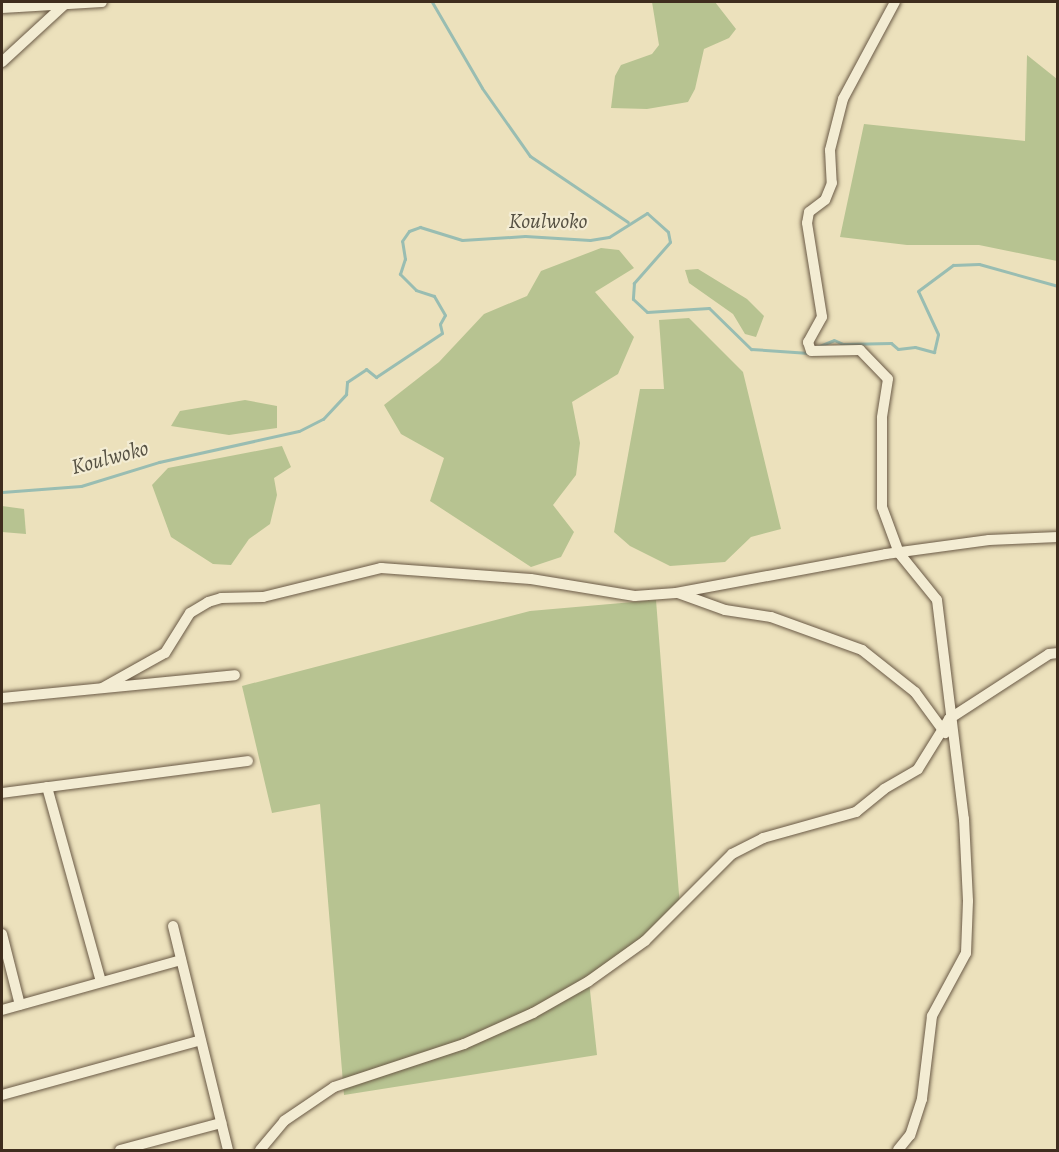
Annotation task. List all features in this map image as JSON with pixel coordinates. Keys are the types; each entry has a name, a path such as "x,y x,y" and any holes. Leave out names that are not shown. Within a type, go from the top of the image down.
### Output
{"street":[{"path":"2,8 102,2"},
{"path":"895,2 839,110 830,150 832,183 825,200 809,212 807,223 822,318 808,342 811,351 860,350 887,375 882,418 882,507 899,553 937,600 943,630 949,719 964,819 968,901 966,953 932,1016 922,1099 910,1135 898,1150"},
{"path":"2,62 67,3"},
{"path":"102,688 165,652 190,614 207,602 221,598 263,597 381,568 531,579 635,596 676,593 793,569 989,540 1058,537"},
{"path":"676,593 724,610 771,617 862,650 915,692 952,742"},
{"path":"260,1150 284,1121 334,1088 465,1044 589,981 645,942 732,854 763,838 856,812 884,789 918,769 949,719 1049,654 1058,653"},
{"path":"2,698 235,675"},
{"path":"2,793 248,761"},
{"path":"47,787 101,982"},
{"path":"173,926 228,1150"},
{"path":"2,933 20,1005"},
{"path":"2,1010 181,960"},
{"path":"2,1095 201,1040"},
{"path":"120,1150 221,1123"}],"green space":[{"path":"652,2 715,2 736,29 729,38 704,49 695,89 688,102 647,109 611,108 615,76 621,65 652,54 659,45"},
{"path":"1027,55 1057,79 1057,261 979,245 907,245 840,237 864,124 1025,141"},
{"path":"601,248 619,250 634,268 595,292 634,337 618,374 572,402 580,443 576,475 553,505 574,532 561,557 531,567 430,501 444,458 401,434 384,405 439,362 484,314 527,296 541,271"},
{"path":"698,269 747,299 764,316 756,337 745,334 733,314 689,283 685,270"},
{"path":"689,318 743,372 781,529 751,537 725,562 670,566 630,546 614,532 640,389 664,389 659,320"},
{"path":"245,400 277,406 277,428 229,435 171,426 180,411"},
{"path":"282,446 291,467 274,478 277,495 270,524 249,539 231,565 213,564 171,537 152,485 168,468"},
{"path":"2,506 24,509 26,534 2,532"},
{"path":"656,600 680,907 589,981 597,1055 344,1095 320,804 272,813 242,686 530,611"}],"waterway":[{"path":"432,2 482,88 530,156 628,222"},
{"name":"Koulwoko","path":"2,492 81,486 159,462 299,431 323,419 346,394 347,382 366,369 376,377 442,333 440,324 445,315 434,296 416,290 400,274 405,259 402,241 409,231 420,227 462,240 525,236 590,240 609,237 647,213 668,232 670,242 634,283 633,299 647,312 709,308 751,349 809,353"},
{"name":"Koulwoko","path":"817,347 834,340 843,344 891,343 898,349 915,347 934,352 938,334 918,291 953,265 979,264 1058,286"}]}
